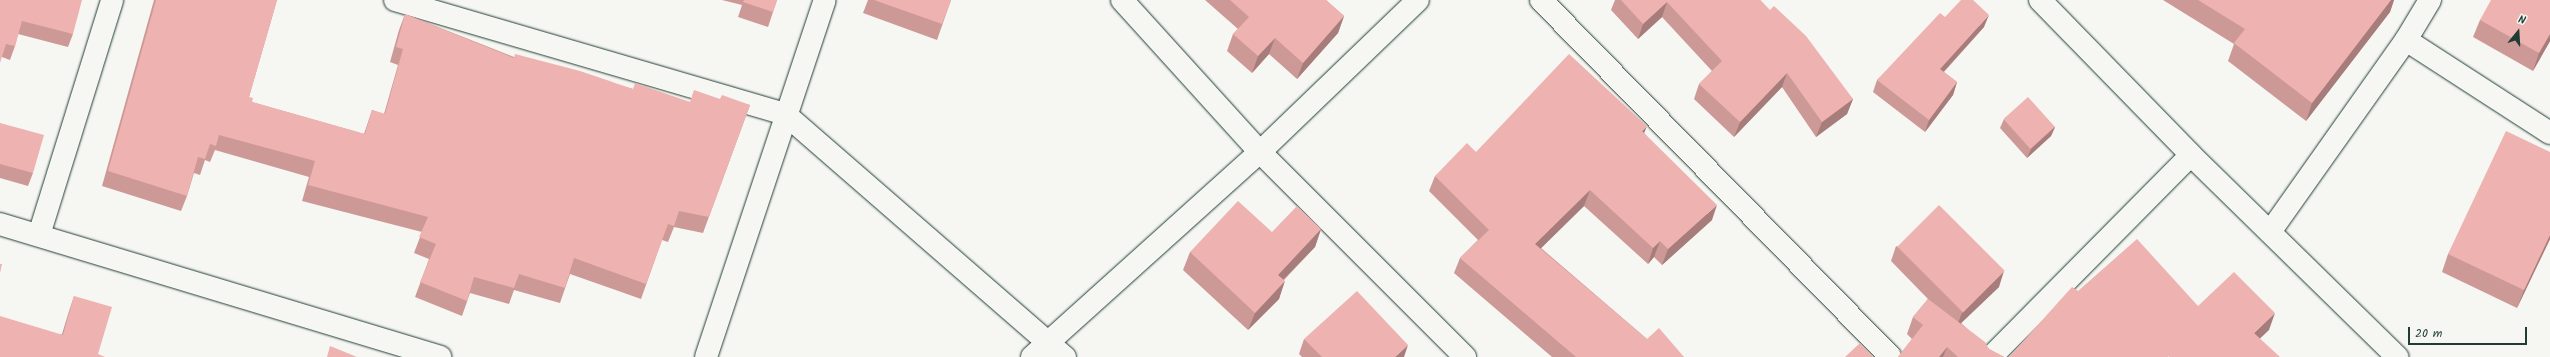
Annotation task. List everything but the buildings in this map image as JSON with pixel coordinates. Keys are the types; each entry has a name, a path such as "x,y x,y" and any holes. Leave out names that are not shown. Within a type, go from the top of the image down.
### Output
{"street":[{"path":"39,236 112,0"},
{"path":"395,0 785,114 1048,340 1065,357"},
{"path":"706,357 785,114 825,0"},
{"path":"1122,0 1260,152 1465,357"},
{"path":"1032,357 1048,340 1260,152 1418,0"},
{"path":"1541,0 1890,357"},
{"path":"2270,232 2406,40 2430,0"},
{"path":"2049,3 2191,155 2397,357"},
{"path":"2406,40 2550,133"},
{"path":"1991,357 2191,155"},
{"path":"0,224 440,357"}]}
